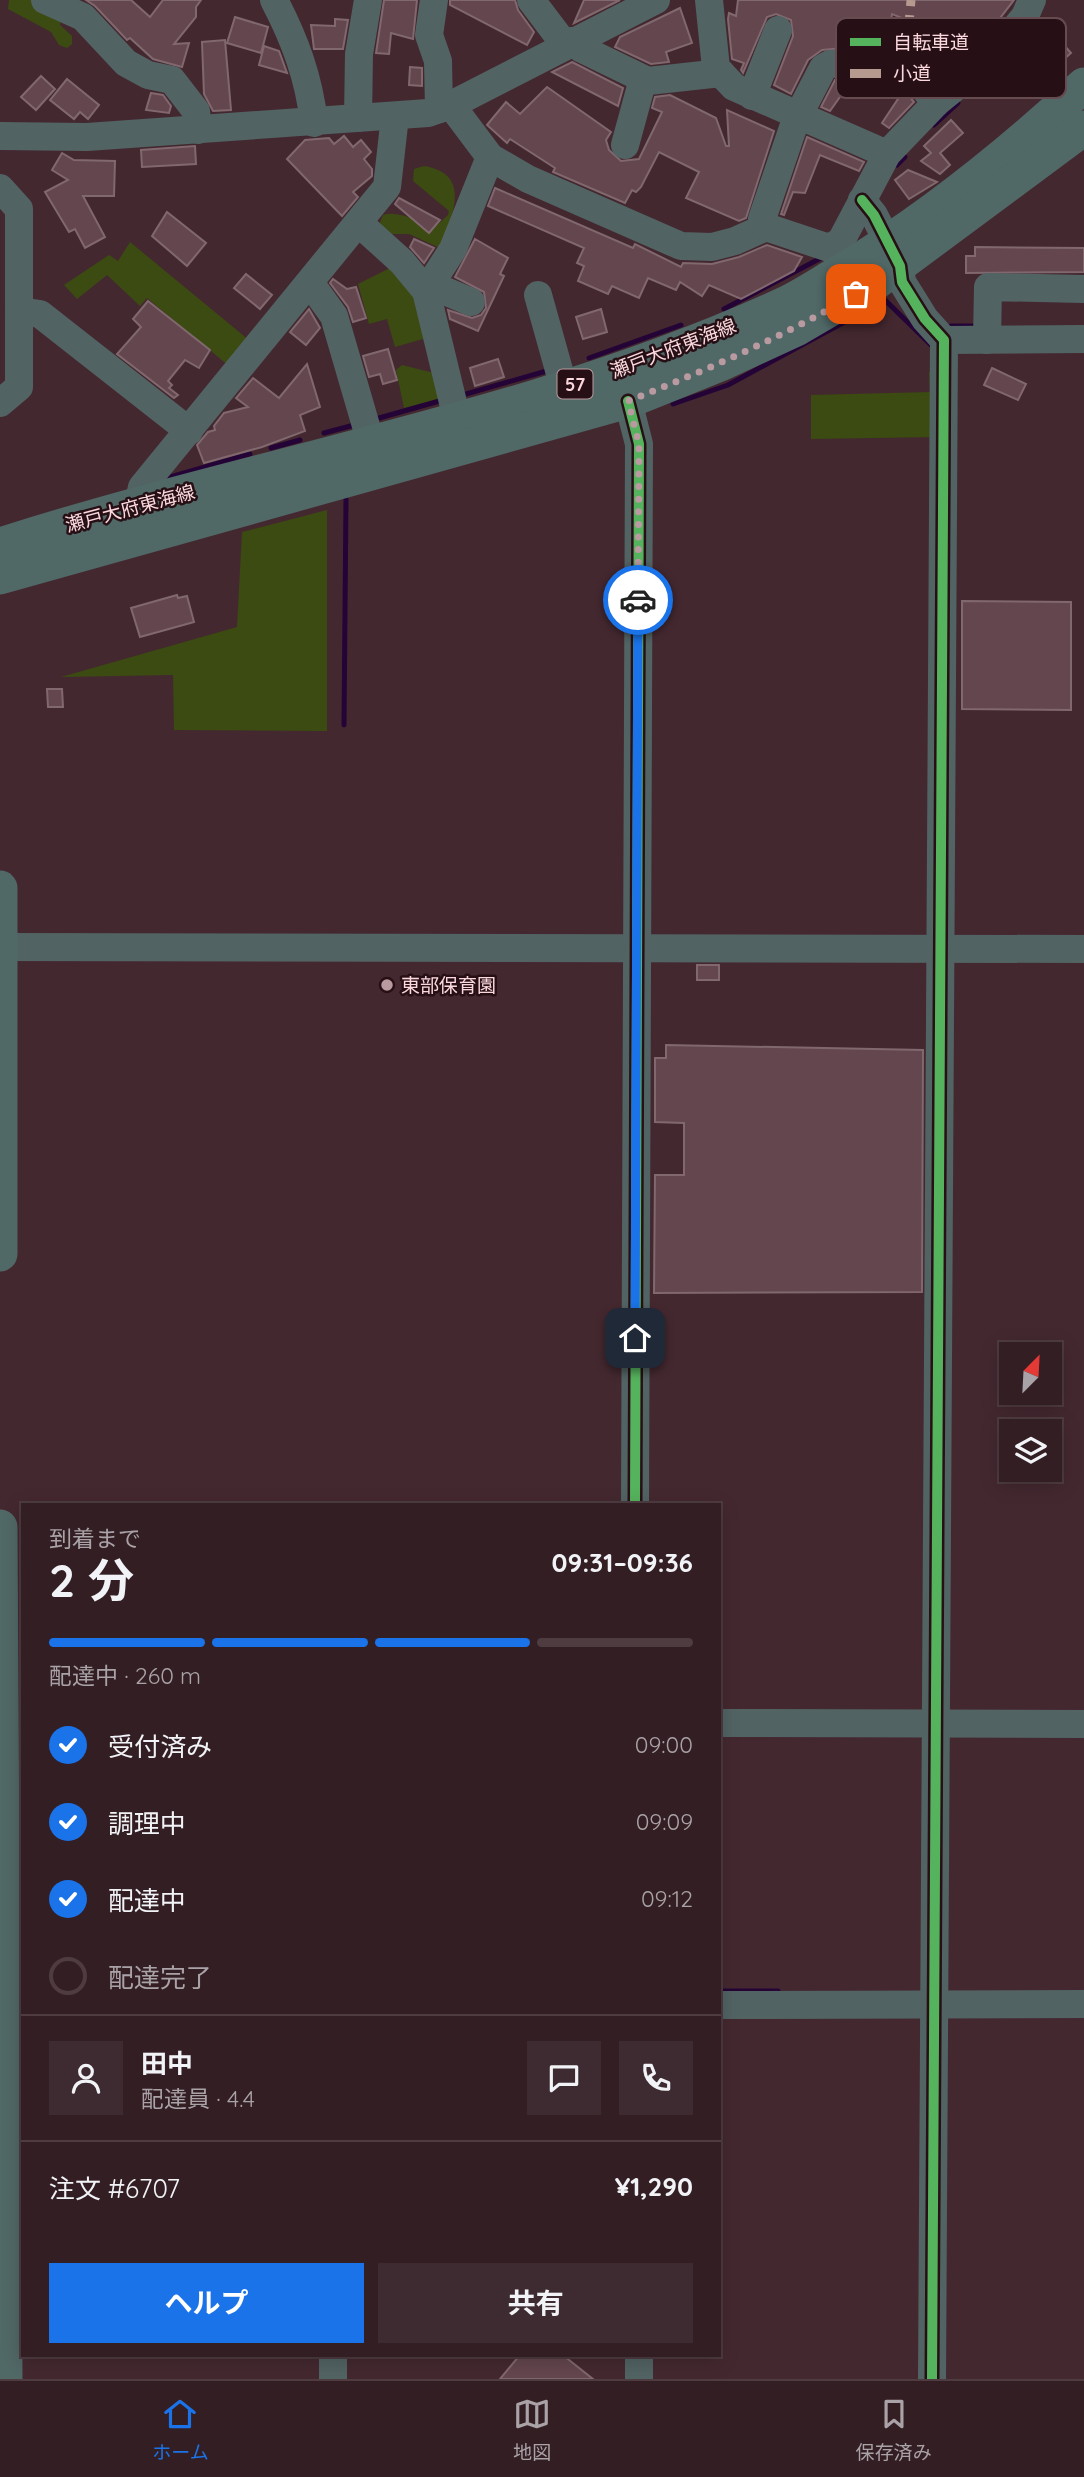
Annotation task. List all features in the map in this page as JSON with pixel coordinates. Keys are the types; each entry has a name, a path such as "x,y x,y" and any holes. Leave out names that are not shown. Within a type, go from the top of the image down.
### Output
{"main road":[{"name":"瀬戸大府東海線","path":"0,545 457,419 626,369 787,303 894,255 1084,85"},
{"name":"瀬戸大府東海線","path":"0,577 628,401 720,364 798,328 894,255 1084,128"},
{"path":"0,888 0,1254"},
{"path":"0,1527 9,1998 5,2379"}],"street":[{"path":"46,0 83,17 126,63 148,75 172,80 196,111 198,130"},
{"path":"274,0 295,41 310,94 314,123"},
{"path":"358,118 359,54 368,0"},
{"path":"434,0 429,35 438,61 445,107 490,157 528,179 681,246 723,244 766,227 829,248 841,241 887,154 942,98"},
{"path":"531,0 569,43 648,81 721,73"},
{"path":"0,155 0,136 87,137 314,123 395,116 445,107 656,0"},
{"path":"709,0 716,68 734,87 887,154"},
{"path":"1023,18 1032,0"},
{"path":"752,96 778,30"},
{"path":"766,227 762,219 798,117 823,68 836,64"},
{"path":"625,145 643,79"},
{"path":"932,98 936,103"},
{"path":"138,506 142,487 360,224 387,187 395,116"},
{"path":"457,419 429,288 453,249 490,157"},
{"path":"0,188 19,209 19,387 0,403"},
{"path":"862,200 894,255 902,282 925,319 951,340 1084,340"},
{"path":"360,224 429,288 471,302"},
{"path":"311,284 334,316 371,443"},
{"path":"987,340 988,287 1083,289"},
{"path":"538,295 564,388"},
{"path":"19,311 40,314 189,431"},
{"path":"949,2379 942,2004 951,340"},
{"path":"628,401 639,444 635,1503"},
{"path":"2,947 1084,949"},
{"path":"721,1723 1084,1724"},
{"path":"932,2379 942,2004"},
{"path":"721,2005 1084,2004"},
{"path":"333,2357 333,2379"},
{"path":"639,2357 639,2379"}],"green space":[{"path":"9,0 36,0 62,16 60,25 72,36 72,44 67,48 59,45 51,32 8,9"},
{"path":"424,166 449,178 454,188 453,211 440,248 409,234 387,234 379,225 383,215 395,214 434,228 448,215 449,211 413,181 414,169"},
{"path":"130,242 250,341 229,366 147,298 140,306 107,275 77,299 64,285 109,255 118,261"},
{"path":"396,265 414,286 430,337 395,347 387,319 369,324 358,284"},
{"path":"402,365 438,374 444,398 404,408 396,370"},
{"path":"936,369 938,437 811,439 811,395 930,392 929,372"},
{"path":"327,510 327,731 174,730 173,675 61,677 237,627 242,532"}],"building":[{"path":"86,0 131,0 150,17 163,0 201,0 196,7 196,17 174,44 189,43 182,67 153,59 130,38 127,40"},
{"path":"384,0 417,0 413,39 391,33 389,54 376,53"},
{"path":"450,0 515,0 518,10 534,32 527,45 450,5"},
{"path":"584,0 620,0 574,23"},
{"path":"738,0 1014,0 1000,18 902,18 892,14 891,18 836,18 836,49 822,50 808,60 791,94 774,85 793,36 791,20 776,14 767,17 743,73 741,70 744,63 732,59 728,19 729,13 736,16"},
{"path":"680,8 692,43 666,52 669,62 651,64 615,47 620,37"},
{"path":"235,17 268,27 261,53 227,43"},
{"path":"335,19 348,20 343,49 314,49 311,25 335,26"},
{"path":"225,40 231,110 213,111 204,94 202,42"},
{"path":"264,46 279,51 287,73 259,65"},
{"path":"572,62 623,88 618,106 552,72"},
{"path":"410,67 422,68 422,86 409,85"},
{"path":"41,76 55,89 36,110 21,97"},
{"path":"67,79 99,105 88,119 80,112 74,119 50,100"},
{"path":"835,80 836,98 839,98 830,111 821,107"},
{"path":"547,87 611,132 606,140 609,150 621,161 639,159 662,112 652,108 655,97 670,95 716,118 726,146 729,146 727,110 774,131 746,218 739,221 686,198 699,172 659,152 641,187 636,192 632,190 625,203 553,172 555,168 510,139 507,143 487,125 506,102 520,114"},
{"path":"151,93 163,95 171,106 169,113 146,110"},
{"path":"899,98 911,98 914,102 889,128 882,123"},
{"path":"951,120 963,133 940,153 950,165 940,174 921,161 931,153 924,146"},
{"path":"344,136 353,147 361,140 371,152 364,159 372,169 372,176 353,192 358,197 342,216 287,159 305,140 329,138 334,144"},
{"path":"807,137 864,162 859,171 820,155 805,193 793,192 784,215 781,214"},
{"path":"195,146 196,164 142,167 141,150"},
{"path":"62,153 74,160 115,161 114,196 83,196 105,237 85,248 75,229 69,232 45,192 68,180 52,170"},
{"path":"908,170 937,182 909,199 895,180"},
{"path":"495,188 633,248 635,244 681,267 683,263 712,264 739,257 767,245 802,257 794,271 741,299 709,285 702,296 680,282 676,290 648,278 639,298 612,286 608,294 578,281 584,266 577,263 584,248 488,206"},
{"path":"399,198 440,220 429,233 395,204"},
{"path":"167,212 206,243 187,266 152,236"},
{"path":"414,239 434,248 424,263 410,247"},
{"path":"475,239 508,258 500,274 504,276 478,331 450,319 448,310 472,318 481,315 486,308 484,292 455,277"},
{"path":"975,247 1084,248 1084,272 966,273 966,256 975,256"},
{"path":"246,274 272,295 260,309 234,288"},
{"path":"333,279 347,289 356,287 366,318 353,322 348,307 330,283"},
{"path":"148,301 210,350 199,368 185,360 168,381 172,385 169,388 178,395 174,398 117,354 141,327 133,319"},
{"path":"309,309 320,328 306,345 290,332"},
{"path":"601,309 607,332 583,339 576,317"},
{"path":"388,349 397,380 383,384 380,374 369,377 363,356"},
{"path":"498,359 504,377 475,386 470,368"},
{"path":"307,364 320,407 300,415 305,431 262,447 204,463 197,445 208,432 215,430 214,426 224,413 248,407 236,398 253,378 279,398"},
{"path":"992,368 1026,384 1018,400 984,385"},
{"path":"177,595 178,598 187,596 194,622 140,637 131,608"},
{"path":"962,601 1071,602 1071,710 962,709"},
{"path":"47,689 62,689 63,707 48,707"},
{"path":"697,965 719,965 719,980 697,980"},
{"path":"666,1045 923,1050 922,1292 654,1293 655,1175 684,1175 684,1123 655,1122 655,1058 666,1058"},
{"path":"518,2357 565,2357 593,2379 500,2379"}],"waterway":[{"path":"934,125 958,103"},
{"path":"897,165 905,157"},
{"path":"724,309 821,258"},
{"path":"673,404 728,385 885,300 931,345"},
{"path":"589,358 681,325"},
{"path":"951,326 973,326"},
{"path":"459,396 550,370"},
{"path":"372,420 443,400"},
{"path":"324,433 358,424"},
{"path":"271,448 300,440"},
{"path":"167,478 250,454"},
{"path":"344,725 346,499"},
{"path":"721,1991 778,1991"}],"marked path":[{"path":"910,18 911,0"}],"cycle path":[{"path":"862,200 874,215 900,266 902,282 925,319 944,340 932,2379"},
{"path":"628,401 639,444 635,1503"}],"way so far":[{"path":"638,600 639,444 628,401 720,364 798,328 856,294"}],"place":[{"name":"東部保育園","path":"387,985"}],"route":[{"path":"635,1338 638,600"}]}
